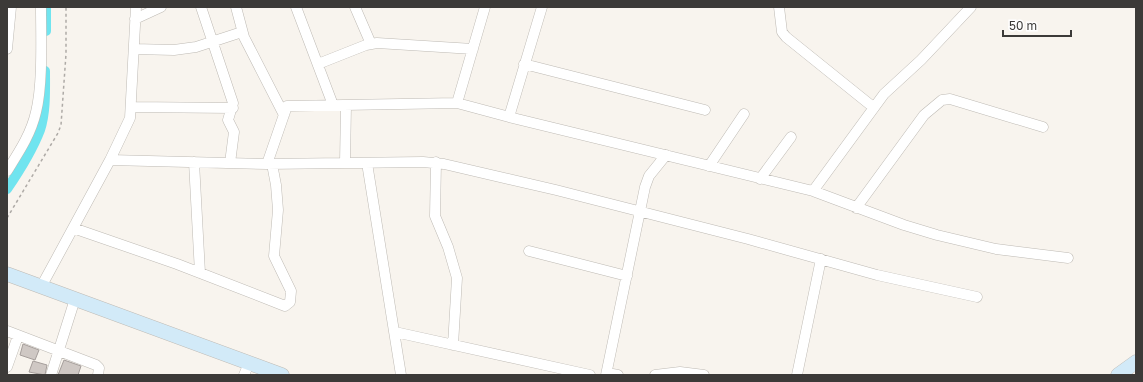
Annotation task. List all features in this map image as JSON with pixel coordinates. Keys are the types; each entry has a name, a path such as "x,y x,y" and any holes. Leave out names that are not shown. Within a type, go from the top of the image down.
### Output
{"street":[{"path":"7,49 11,7"},
{"path":"7,171 26,139 36,112 39,95 41,7"},
{"path":"41,287 128,124 132,107 136,7"},
{"path":"135,19 161,7"},
{"path":"201,7 233,103 233,108 228,120 234,132 230,163"},
{"path":"236,7 242,32 284,115"},
{"path":"296,7 333,105"},
{"path":"355,7 371,44"},
{"path":"457,103 485,7"},
{"path":"509,118 542,7"},
{"path":"779,7 782,32 786,37 873,107"},
{"path":"813,191 873,107 971,7"},
{"path":"134,49 174,50 196,47 242,32"},
{"path":"318,64 371,44 473,49"},
{"path":"524,64 705,110"},
{"path":"856,208 924,115 942,100 950,99 1043,126"},
{"path":"73,228 200,273 282,306 290,302 291,291 274,256 278,210 276,185 269,164 287,106 457,103 509,118 813,191 904,225 968,243 1068,258"},
{"path":"345,163 346,105"},
{"path":"132,107 233,108"},
{"path":"709,166 744,114"},
{"path":"760,179 791,137"},
{"path":"618,375 606,374 647,181 666,155"},
{"path":"110,160 269,164 436,162 641,211 877,275 977,297"},
{"path":"194,162 200,273"},
{"path":"436,162 435,216 448,247 457,278 453,345"},
{"path":"367,163 401,375"},
{"path":"530,251 627,276"},
{"path":"797,375 821,259"},
{"path":"7,274 75,299 247,369 282,375"},
{"path":"51,375 60,351 75,299"},
{"path":"7,331 96,365 98,368 98,375"},
{"path":"395,332 590,375"},
{"path":"7,367 18,336"},
{"path":"1118,375 1136,362"},
{"path":"655,375 680,372 704,375"}],"path":[{"path":"7,218 58,133 61,125 66,54 66,7"}],"building":[{"path":"23,344 39,350 35,360 20,355"},
{"path":"64,360 81,366 78,375 58,375"},
{"path":"33,361 47,365 45,375 29,372"}],"waterway":[{"path":"46,7 46,31"},
{"path":"7,189 17,175 40,130 44,108 45,71"}]}
